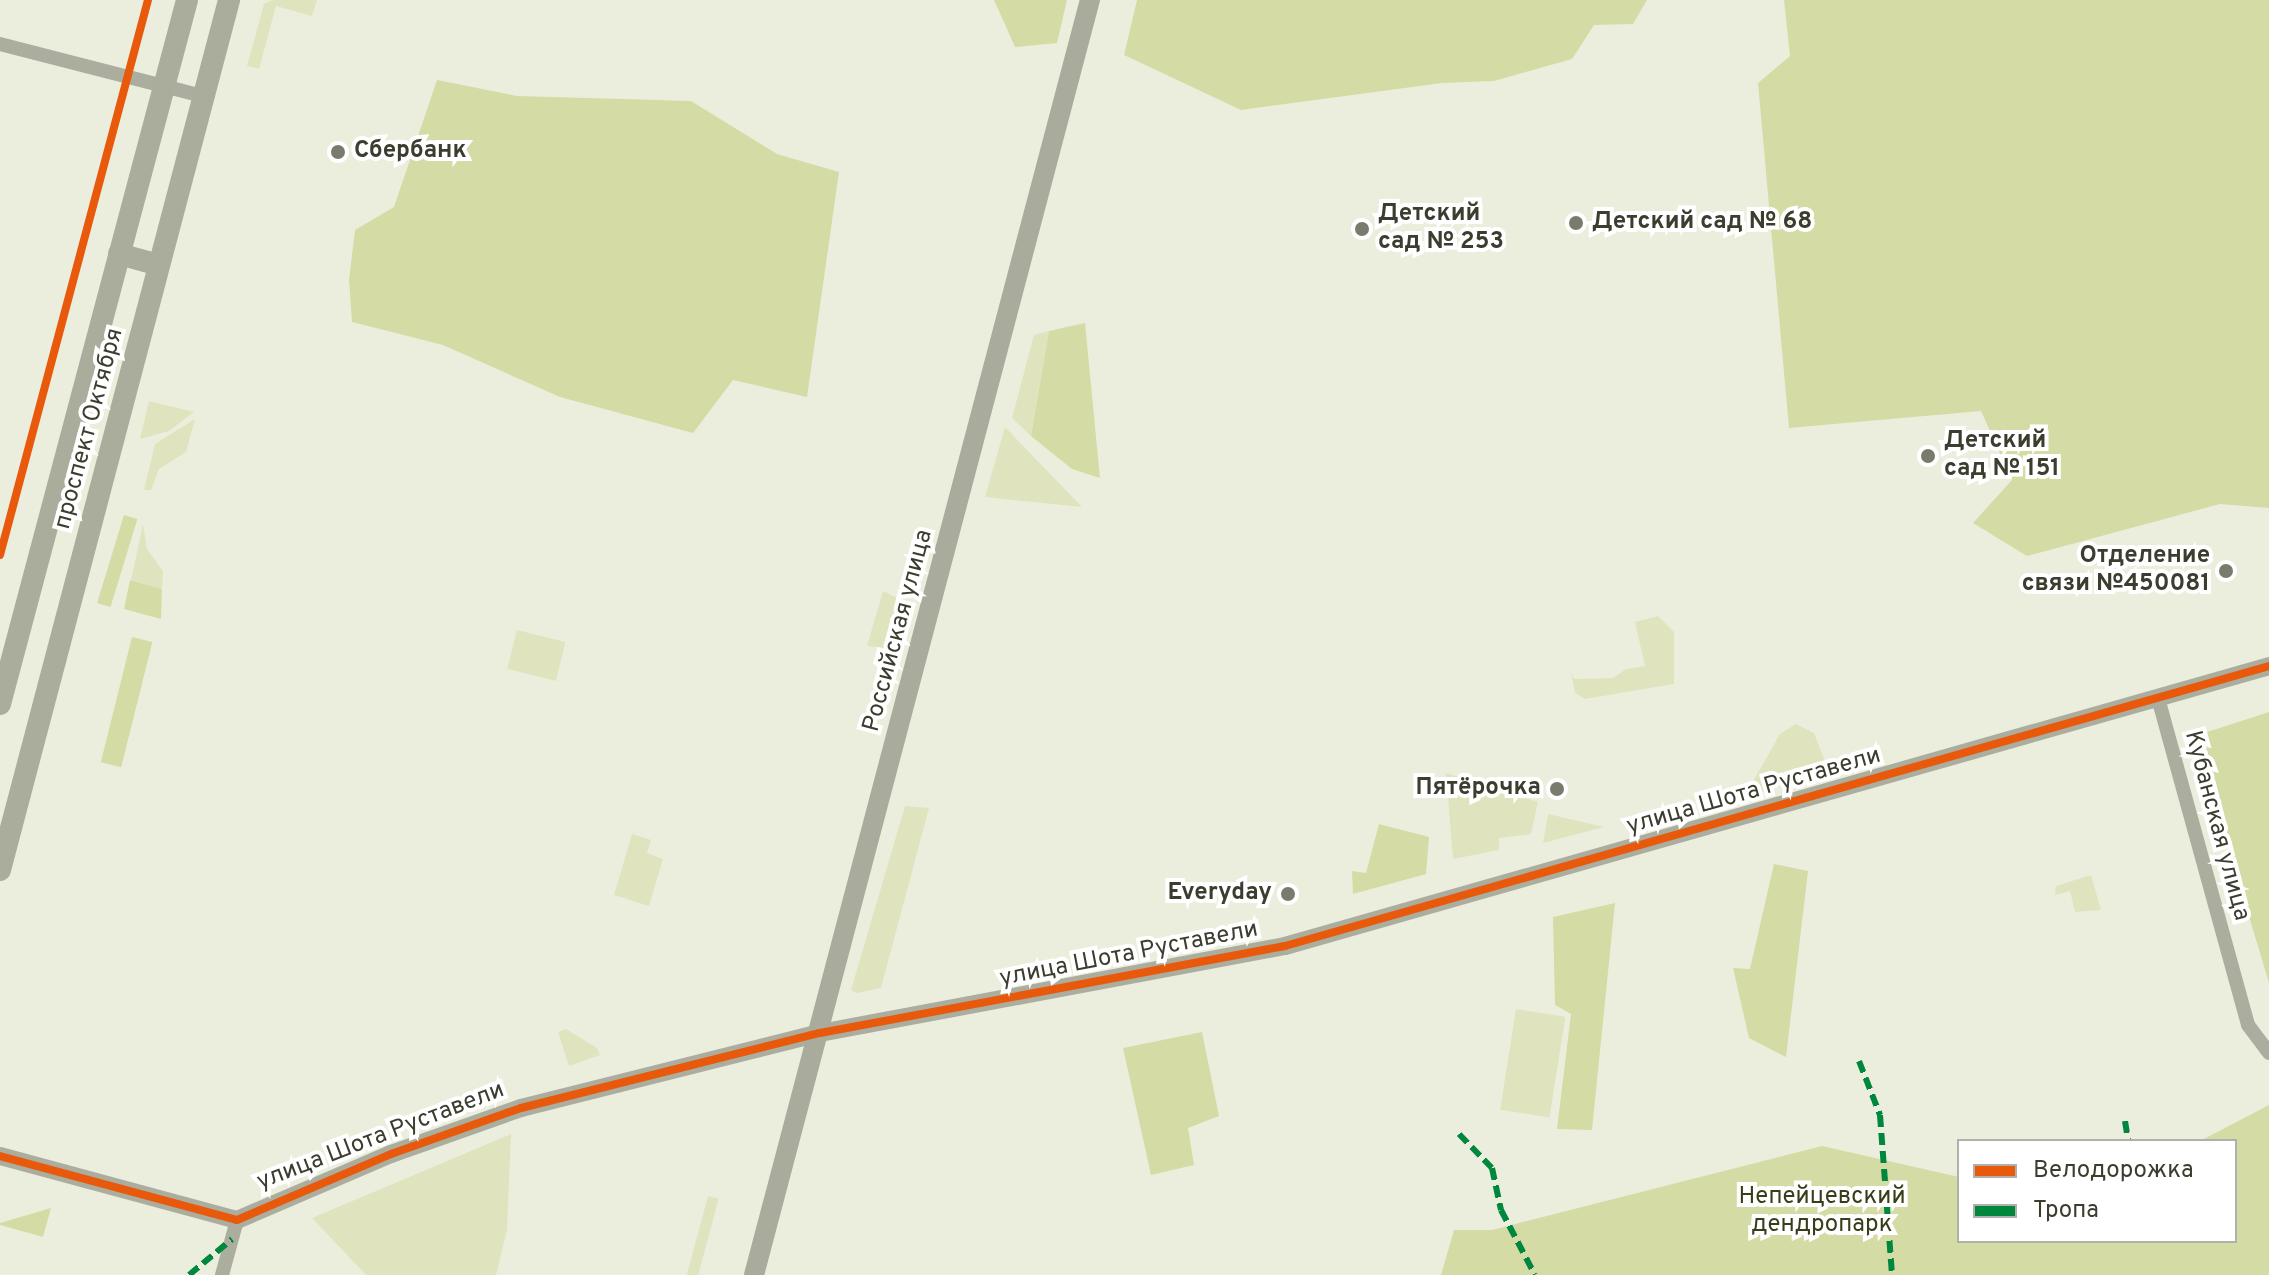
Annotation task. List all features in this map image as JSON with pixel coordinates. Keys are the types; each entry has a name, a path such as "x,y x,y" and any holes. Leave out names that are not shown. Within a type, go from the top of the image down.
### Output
{"main road":[{"name":"проспект Октября","path":"0,704 187,0"},
{"name":"проспект Октября","path":"0,870 229,0"},
{"name":"Российская улица","path":"754,1275 1090,0"},
{"path":"119,254 159,265"}],"street":[{"path":"0,44 202,96"},
{"name":"улица Шота Руставели","path":"0,1156 237,1220 391,1154 521,1108 820,1033 1285,946 2269,666"},
{"name":"Кубанская улица","path":"2158,698 2248,1025 2269,1053"},
{"path":"222,1275 237,1220"}],"green space":[{"path":"272,0 317,0 312,16 276,6 259,69 247,66 264,4"},
{"path":"994,0 1067,0 1057,43 1015,47"},
{"path":"1137,0 1647,0 1633,24 1594,25 1572,59 1494,81 1442,83 1241,110 1124,55"},
{"path":"1784,0 2269,0 2269,508 2220,504 2027,556 1973,523 2012,480 1981,411 1789,428 1758,83 1790,56"},
{"path":"437,80 517,96 691,101 777,154 839,172 807,397 733,380 693,433 560,397 443,345 352,322 349,280 355,230 394,207"},
{"path":"1085,323 1100,478 1072,469 1031,436 1049,331"},
{"path":"1049,331 1031,436 1012,418 1034,335"},
{"path":"149,401 194,412 169,431 140,439"},
{"path":"195,419 186,452 159,469 151,490 144,490 155,444"},
{"path":"1005,427 1082,507 985,497"},
{"path":"124,515 137,519 110,607 97,603"},
{"path":"143,524 147,549 163,571 162,589 131,580"},
{"path":"130,580 162,589 161,619 124,609"},
{"path":"883,591 901,600 888,648 867,646"},
{"path":"1658,616 1674,632 1674,684 1585,699 1575,693 1571,671 1574,679 1613,678 1626,669 1645,666 1635,622"},
{"path":"517,630 566,642 556,681 507,669"},
{"path":"132,637 152,642 121,767 101,762"},
{"path":"2269,712 2269,983 2195,736"},
{"path":"1796,724 1814,733 1829,772 1730,801 1727,792 1751,785 1780,734"},
{"path":"1446,773 1538,802 1531,834 1499,838 1499,850 1453,859"},
{"path":"905,806 929,808 881,988 857,993 851,990"},
{"path":"1548,814 1604,827 1543,843"},
{"path":"1379,824 1429,837 1426,874 1353,894 1352,871 1366,873"},
{"path":"632,834 651,840 647,853 663,859 649,906 614,895"},
{"path":"1774,864 1808,871 1786,1057 1749,1038 1733,968 1750,969"},
{"path":"2091,875 2101,910 2075,912 2070,891 2055,895 2056,886"},
{"path":"1615,903 1592,1130 1557,1129 1571,1014 1555,1005 1553,917"},
{"path":"1516,1009 1565,1017 1549,1118 1500,1110"},
{"path":"566,1029 597,1048 600,1055 569,1066 558,1032"},
{"path":"1202,1032 1219,1116 1188,1128 1194,1165 1151,1175 1123,1048"},
{"name":"Непейцевский дендропарк","path":"2269,1105 2269,1275 1441,1275 1454,1230 1492,1230 1822,1146 1957,1177 1957,1243 2237,1243 2237,1139 2204,1139"},
{"path":"511,1134 507,1230 496,1275 366,1275 312,1218"},
{"path":"708,1196 719,1199 698,1275 687,1274"},
{"path":"51,1208 43,1237 0,1225 0,1223"}],"marked path":[{"path":"1859,1061 1880,1115 1892,1275"},
{"path":"2125,1121 2128,1139"},
{"path":"1459,1134 1492,1168 1501,1210 1535,1275"},
{"path":"189,1275 232,1239"}],"cycle path":[{"path":"0,555 148,0"},
{"path":"0,1156 237,1220 391,1154 521,1108 820,1033 1285,946 2269,666"}],"place":[{"name":"Сбербанк","path":"338,152"},
{"name":"Детский сад № 68","path":"1576,223"},
{"name":"Детский сад № 253","path":"1362,229"},
{"name":"Детский сад № 151","path":"1928,456"},
{"name":"Отделение связи №450081","path":"2226,571"},
{"name":"Пятёрочка","path":"1557,789"},
{"name":"Everyday","path":"1288,894"}]}
